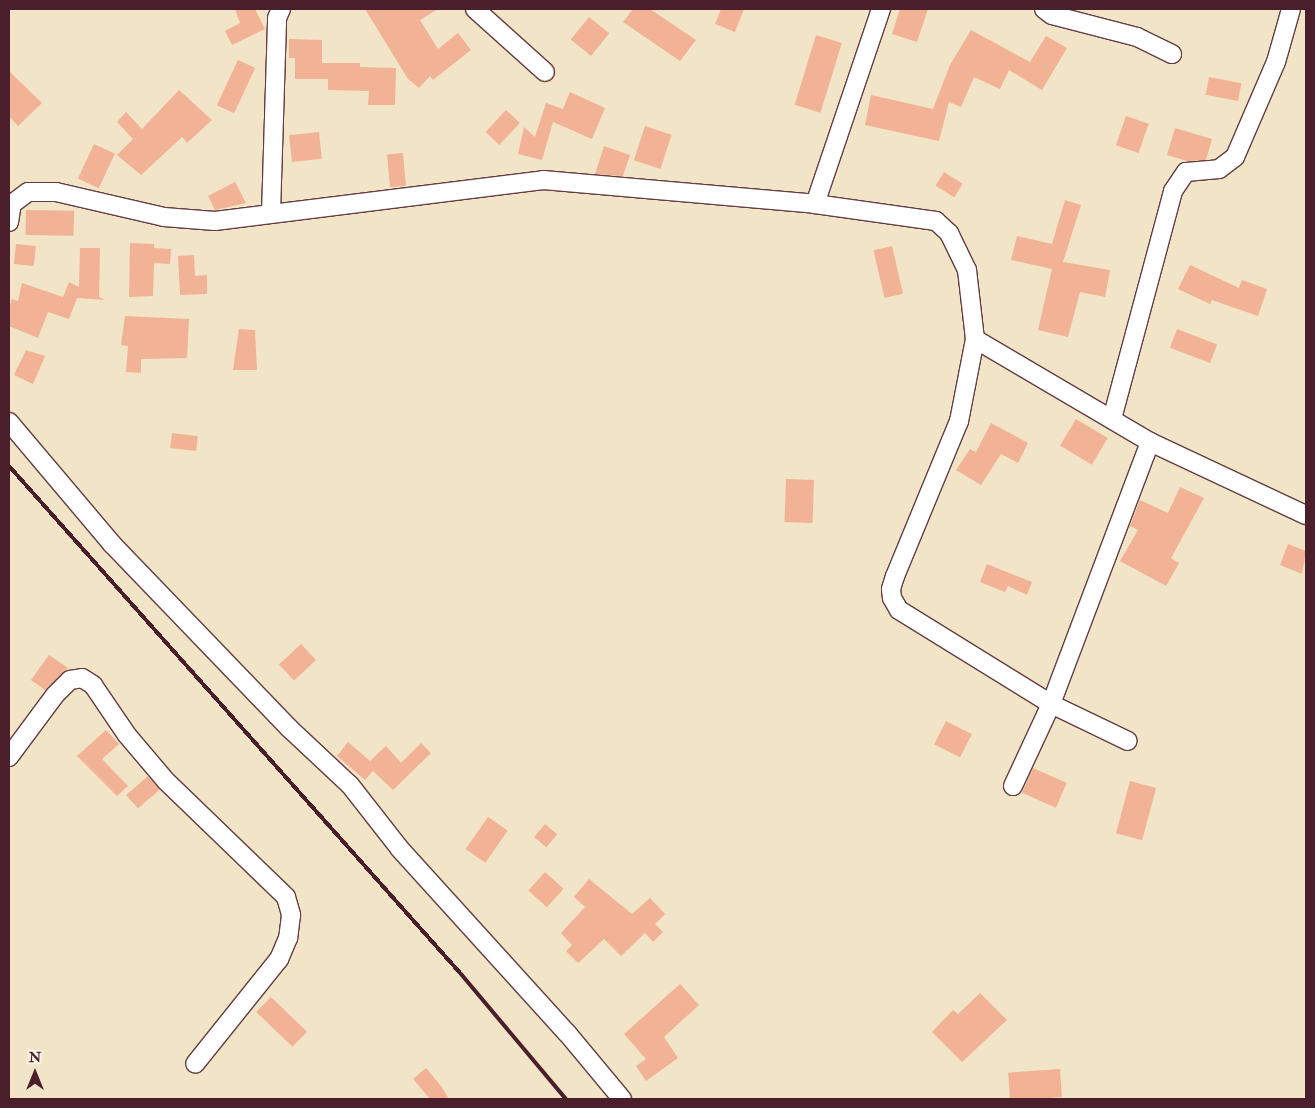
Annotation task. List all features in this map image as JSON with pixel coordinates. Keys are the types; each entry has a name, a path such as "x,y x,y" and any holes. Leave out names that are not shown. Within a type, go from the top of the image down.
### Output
{"street":[{"path":"271,213 277,18 281,9"},
{"path":"475,9 545,72"},
{"path":"815,204 881,9"},
{"path":"1044,9 1052,16 1136,37 1172,54"},
{"path":"1112,419 1173,191 1186,172 1219,169 1235,157 1276,62 1291,9"},
{"path":"9,222 12,204 28,192 56,192 164,217 207,221 543,180 815,204 936,221 949,233 967,270 975,339 959,420 890,589 892,598 899,610 1051,704 1128,741"},
{"path":"975,339 1150,442 1306,514"},
{"path":"9,422 112,544 289,728 350,785 400,849 567,1033 622,1099"},
{"path":"1013,786 1051,704 1150,442"},
{"path":"9,757 55,695 70,680 82,678 93,685 127,735 166,781 286,897 290,915 288,938 279,959 195,1064"}],"building":[{"path":"235,9 255,9 265,29 232,45 225,31 240,23"},
{"path":"365,9 438,9 420,20 438,49 458,33 471,50 433,80 430,76 419,88 408,79"},
{"path":"633,9 650,9 696,40 680,61 623,22"},
{"path":"721,9 744,9 735,32 715,24"},
{"path":"900,9 928,9 917,42 892,34"},
{"path":"589,17 609,33 591,56 571,40"},
{"path":"971,30 1030,62 1046,36 1067,48 1042,90 1009,70 1000,89 974,77 961,107 949,102 939,141 865,125 871,95 933,109 950,65"},
{"path":"816,35 842,43 820,113 795,105"},
{"path":"289,39 322,40 322,63 360,63 360,67 396,68 395,105 368,105 369,91 328,90 328,79 295,79 295,58 289,58"},
{"path":"238,60 255,68 234,113 217,105"},
{"path":"9,71 42,103 18,126 9,116"},
{"path":"1209,77 1241,83 1238,101 1206,95"},
{"path":"179,90 212,120 187,143 182,137 141,175 117,155 133,139 117,122 126,112 142,129"},
{"path":"570,92 605,108 592,139 553,122 542,160 518,154 524,127 535,137 546,103 563,109"},
{"path":"506,110 520,123 499,145 486,132"},
{"path":"1126,116 1149,124 1139,153 1116,145"},
{"path":"645,126 672,135 661,169 634,160"},
{"path":"1175,128 1212,139 1206,160 1187,161 1167,155"},
{"path":"319,132 322,159 292,162 289,135"},
{"path":"94,144 115,154 99,188 78,178"},
{"path":"604,146 630,155 623,176 595,174"},
{"path":"403,153 406,186 390,187 387,154"},
{"path":"944,172 963,184 954,197 936,186"},
{"path":"235,182 246,203 215,210 208,196"},
{"path":"1065,200 1081,205 1063,262 1110,270 1105,297 1080,292 1068,337 1038,330 1052,269 1011,260 1017,236 1052,244"},
{"path":"26,210 74,211 74,236 26,235"},
{"path":"130,243 154,244 154,248 171,249 170,264 154,263 153,296 129,297"},
{"path":"16,244 36,246 34,266 14,264"},
{"path":"892,246 903,294 885,298 873,250"},
{"path":"80,248 100,248 99,297 105,300 77,298 69,319 48,312 38,338 9,326 9,307 12,299 18,301 22,283 63,297 69,282 79,287"},
{"path":"194,255 195,276 207,275 207,294 180,295 178,256"},
{"path":"1190,265 1239,288 1242,280 1267,289 1258,316 1212,300 1210,304 1178,289"},
{"path":"125,316 189,319 187,358 141,359 141,373 126,372 128,346 121,345"},
{"path":"239,329 255,330 257,370 233,370"},
{"path":"1177,329 1217,344 1210,363 1170,348"},
{"path":"26,350 45,356 33,384 14,375"},
{"path":"1076,419 1108,438 1092,465 1060,446"},
{"path":"991,423 1028,443 1018,463 1001,454 981,485 956,470 970,449 976,452"},
{"path":"172,433 198,436 196,451 170,448"},
{"path":"786,479 814,480 812,523 784,522"},
{"path":"1180,487 1204,498 1171,558 1179,563 1166,586 1120,561 1138,530 1130,526 1140,500 1168,513"},
{"path":"1288,544 1306,551 1302,574 1280,565"},
{"path":"987,564 1032,582 1027,595 1008,586 1005,592 980,582"},
{"path":"301,644 316,660 294,681 279,664"},
{"path":"49,655 68,668 45,690 31,680"},
{"path":"946,721 972,734 960,757 934,744"},
{"path":"106,730 119,744 102,759 128,786 117,796 77,756"},
{"path":"348,742 370,761 386,746 401,763 421,743 431,753 393,790 373,771 365,780 337,756"},
{"path":"1033,768 1067,783 1056,808 1022,793"},
{"path":"148,776 160,790 138,809 126,795"},
{"path":"1130,781 1156,788 1142,840 1116,833"},
{"path":"488,817 508,831 485,863 466,849"},
{"path":"545,824 557,834 546,847 534,837"},
{"path":"545,872 564,889 547,907 528,891"},
{"path":"589,879 632,914 650,898 665,914 655,924 663,932 653,942 645,933 621,956 604,939 578,963 566,951 572,945 561,933 585,907 574,897"},
{"path":"680,984 699,1005 664,1037 678,1058 646,1081 636,1066 646,1059 624,1034"},
{"path":"980,993 1007,1020 962,1062 932,1032 953,1010 958,1014"},
{"path":"271,997 307,1032 292,1047 256,1012"},
{"path":"426,1068 449,1099 430,1099 413,1079"},
{"path":"1060,1069 1062,1097 1010,1099 1008,1073"}],"railway":[{"path":"9,466 461,974 566,1099"}]}
